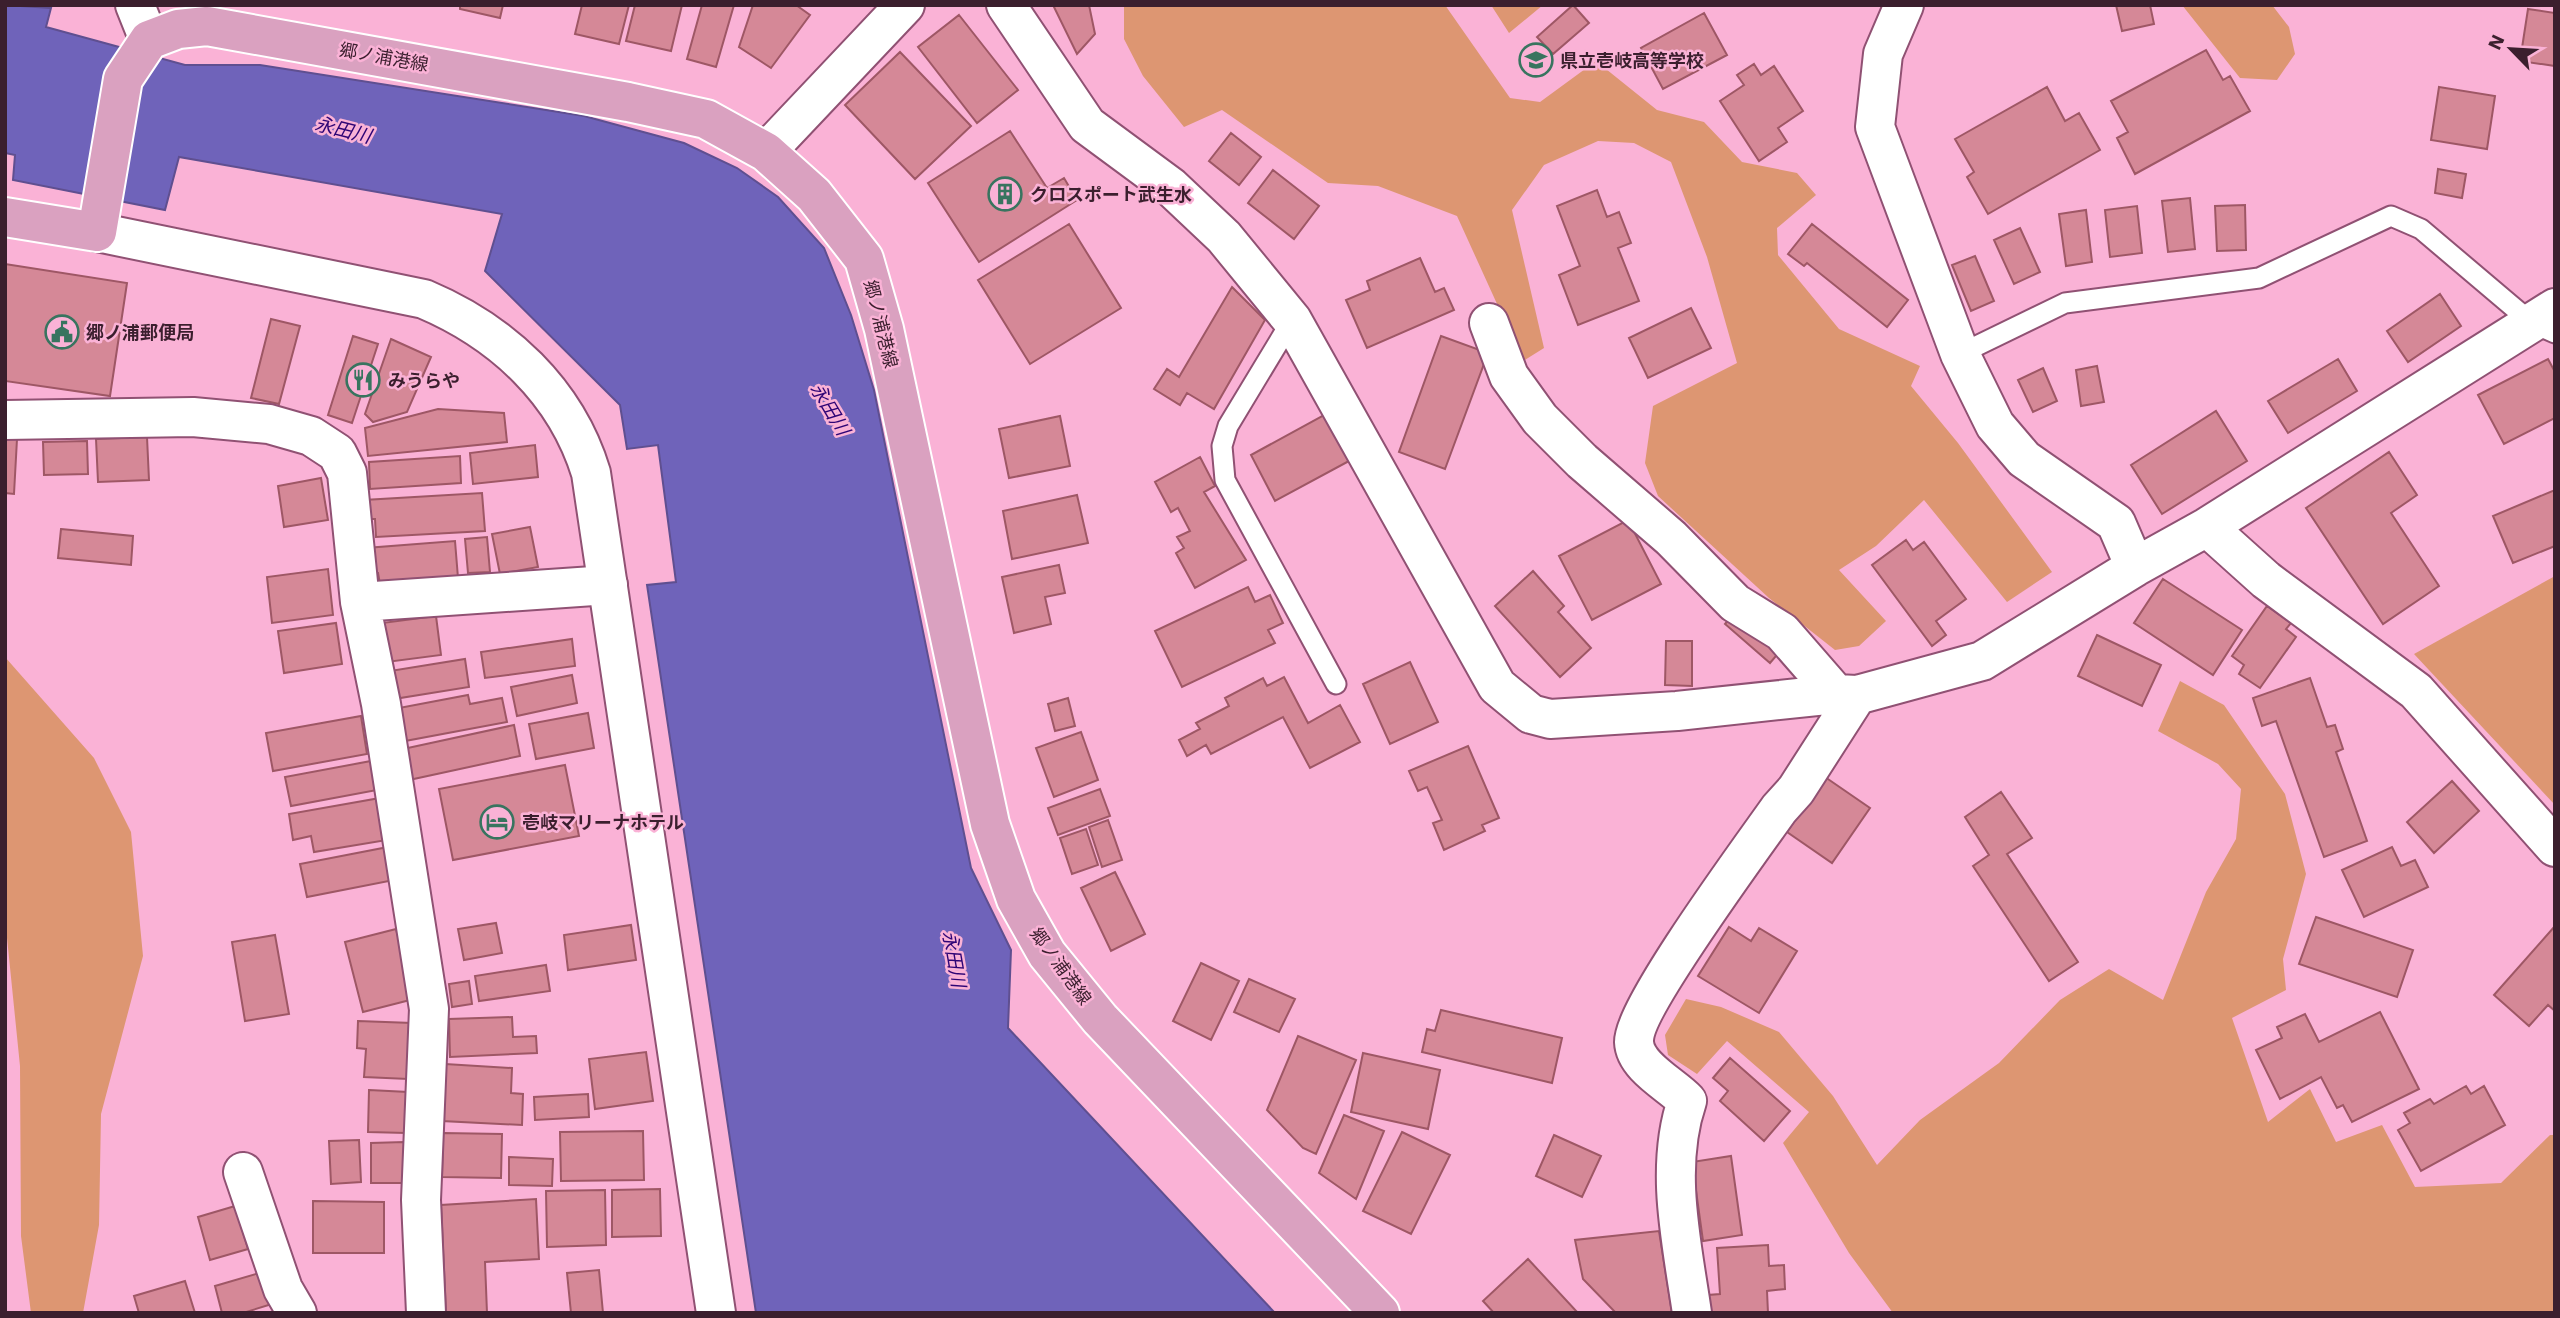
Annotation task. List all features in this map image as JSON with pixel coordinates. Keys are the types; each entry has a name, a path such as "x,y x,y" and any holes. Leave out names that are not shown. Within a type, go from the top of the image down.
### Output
{"main road":[{"name":"郷ノ浦港線","path":"149,40 178,29 207,26 706,119 766,152 814,195 864,259 887,342 990,824 1016,899 1047,954 1100,1019 1380,1313"},
{"path":"5,217 99,218 123,79 149,40"}],"street":[{"path":"135,5 149,40"},
{"path":"766,152 905,5"},
{"path":"1006,5 1087,125 1171,187 1224,237 1292,320 1497,686 1531,714 1550,719 1677,711 1847,694 1982,661 2547,321"},
{"path":"1904,5 1883,54 1875,127 1960,354 1995,425 2024,459 2116,523 2135,567"},
{"path":"99,218 424,299 460,314 518,358 547,387 566,414 591,473 716,1313"},
{"path":"1489,323 1509,376 1540,419 1582,461 1671,537 1735,603 1782,632 1847,694"},
{"path":"5,420 214,417 269,424 311,436 337,453 348,473 360,601 381,704 429,1009 421,1200 426,1313"},
{"path":"2207,527 2266,580 2416,691 2555,847"},
{"path":"360,601 608,585"},
{"path":"1692,1313 1679,1217 1676,1156 1678,1126 1687,1101 1639,1059 1634,1042 1640,1020 1716,899 1796,790 1847,694"},
{"path":"243,1172 283,1289 297,1313"}],"lane":[{"path":"1960,354 2065,303 2259,278 2391,216 2421,229 2547,321"},
{"path":"1292,320 1228,426 1222,446 1225,480 1336,684"}],"shaded area":[{"path":"1124,5 1445,5 1510,98 1540,102 1596,61 1657,110 1704,122 1742,162 1797,173 1816,195 1777,228 1778,255 1839,329 1920,366 1911,386 1958,443 2052,572 2007,602 1924,500 1876,546 1839,570 1886,621 1859,646 1835,650 1769,598 1658,496 1645,463 1653,406 1737,363 1707,257 1671,162 1634,143 1598,141 1544,165 1512,210 1544,348 1523,361 1457,216 1378,186 1328,183 1222,110 1184,127 1143,76 1124,39"},
{"path":"1491,5 1543,5 1509,33"},
{"path":"2182,5 2272,5 2289,27 2295,54 2277,80 2240,78"},
{"path":"2555,576 2555,805 2414,654"},
{"path":"5,657 94,758 131,832 143,956 101,1114 99,1225 83,1313 31,1313 21,1236 20,1066 5,918"},
{"path":"2180,681 2224,705 2285,794 2306,874 2283,959 2286,990 2232,1018 2268,1122 2310,1089 2336,1142 2382,1125 2415,1187 2501,1183 2550,1135 2555,1135 2555,1313 1893,1313 1849,1253 1783,1143 1809,1112 1727,1041 1697,1074 1668,1055 1665,1035 1686,999 1721,1007 1779,1032 1833,1096 1877,1165 1920,1120 1999,1063 2060,1000 2109,969 2163,1000 2206,892 2236,839 2241,789 2218,764 2158,731"}],"water":[{"name":"永田川","path":"5,5 51,8 46,27 185,65 260,65 584,116 684,143 737,168 778,197 824,248 851,315 874,390 971,868 1011,950 1008,1028 1275,1313 756,1313 647,585 676,582 658,445 627,449 620,405 485,271 502,214 179,157 165,210 13,180 15,155 5,153"}],"building":[{"path":"460,5 503,5 500,18 460,9"},
{"path":"582,5 629,5 619,44 575,34"},
{"path":"635,5 682,5 671,51 626,41"},
{"path":"702,5 734,5 716,67 687,59"},
{"path":"753,5 796,5 810,15 771,68 739,47"},
{"path":"1053,5 1089,5 1095,34 1077,54"},
{"path":"1573,5 1589,23 1553,54 1537,37"},
{"path":"2116,5 2150,5 2154,24 2122,31"},
{"path":"2528,9 2555,13 2555,66 2520,61"},
{"path":"1704,13 1727,55 1663,89 1641,48"},
{"path":"959,15 1018,90 977,123 918,47"},
{"path":"2206,50 2223,80 2230,76 2250,111 2135,174 2117,138 2128,132 2111,101"},
{"path":"900,52 971,126 915,179 845,105"},
{"path":"1754,64 1761,75 1774,66 1803,111 1778,128 1787,142 1759,161 1720,101 1744,85 1737,75"},
{"path":"2047,87 2065,121 2079,113 2100,150 1988,214 1967,177 1974,172 1955,139"},
{"path":"2439,87 2495,96 2487,149 2431,140"},
{"name":"クロスポート武生水","path":"1010,131 1047,188 1064,178 1077,200 979,262 928,183"},
{"path":"1231,133 1261,157 1239,185 1209,161"},
{"path":"2438,169 2466,174 2462,198 2435,193"},
{"path":"1273,170 1319,206 1294,239 1248,203"},
{"path":"1597,190 1607,217 1619,212 1631,243 1618,248 1639,301 1578,325 1559,275 1580,266 1557,206"},
{"path":"2190,198 2195,249 2168,252 2162,201"},
{"path":"2245,205 2246,250 2217,251 2215,206"},
{"path":"2137,206 2142,253 2110,257 2105,210"},
{"path":"2086,210 2092,262 2066,266 2059,214"},
{"path":"1069,224 1121,308 1030,364 978,280"},
{"path":"1812,224 1908,300 1887,327 1807,263 1804,266 1788,254"},
{"path":"2020,228 2040,272 2014,284 1994,240"},
{"path":"1975,256 1994,301 1971,311 1952,265"},
{"path":"1420,258 1435,292 1444,288 1454,310 1367,348 1346,300 1370,290 1367,281"},
{"name":"郷ノ浦郵便局","path":"5,264 127,283 110,396 5,381"},
{"path":"1232,287 1265,320 1214,409 1187,393 1180,405 1154,389 1167,369 1179,377"},
{"path":"2440,294 2461,326 2408,362 2387,331"},
{"path":"1691,308 1711,348 1648,378 1629,338"},
{"path":"271,319 300,326 279,404 251,398"},
{"path":"353,336 378,344 352,423 328,415"},
{"path":"1441,336 1488,353 1445,469 1399,452"},
{"path":"391,339 431,357 407,412 373,422 365,414"},
{"path":"2338,359 2357,391 2288,433 2268,401"},
{"path":"2548,359 2555,372 2555,418 2504,444 2478,395"},
{"path":"2097,366 2104,402 2081,406 2076,370"},
{"path":"2043,368 2057,401 2033,412 2018,380"},
{"path":"438,409 504,413 507,442 368,456 365,428"},
{"path":"2216,411 2247,461 2162,514 2131,465"},
{"path":"1324,415 1349,461 1275,501 1251,455"},
{"path":"1060,416 1070,466 1009,478 999,429"},
{"path":"147,437 149,480 98,482 96,439"},
{"path":"5,438 17,439 14,494 5,493"},
{"path":"87,441 88,474 44,475 43,442"},
{"path":"535,445 538,477 473,484 470,453"},
{"path":"2389,452 2417,495 2391,513 2439,586 2383,624 2306,508"},
{"path":"460,456 461,483 370,489 369,462"},
{"path":"1200,457 1215,486 1204,492 1246,560 1195,588 1176,553 1184,548 1177,537 1190,531 1178,508 1171,512 1155,482"},
{"path":"321,478 328,520 284,527 278,486"},
{"path":"2555,490 2555,546 2513,563 2493,516"},
{"path":"482,493 485,531 376,537 375,519 364,519 364,500"},
{"path":"1077,495 1088,543 1012,559 1003,511"},
{"path":"1628,520 1661,584 1592,620 1559,556"},
{"path":"530,527 538,567 500,574 492,534"},
{"path":"61,529 133,536 131,565 58,558"},
{"path":"487,537 490,572 468,573 465,539"},
{"path":"1906,540 1913,550 1924,542 1966,599 1936,621 1946,635 1932,646 1872,565"},
{"path":"455,541 458,578 380,584 378,573 368,573 366,548"},
{"path":"1059,565 1065,593 1045,597 1051,624 1014,633 1002,577"},
{"path":"328,569 333,615 272,623 267,577"},
{"path":"1533,571 1564,606 1558,612 1591,648 1560,677 1495,606"},
{"path":"2163,579 2242,630 2213,675 2134,623"},
{"path":"1248,587 1255,602 1270,595 1283,623 1268,630 1275,643 1182,687 1155,631"},
{"path":"2267,606 2291,623 2286,629 2296,637 2260,688 2239,674 2244,665 2232,656"},
{"path":"1736,611 1781,650 1770,663 1725,624"},
{"path":"436,616 441,655 387,662 382,623"},
{"path":"336,623 342,664 284,673 278,631"},
{"path":"2097,635 2161,665 2142,706 2078,676"},
{"path":"572,639 575,666 485,678 481,652"},
{"path":"1666,641 1692,641 1692,686 1665,685"},
{"path":"465,659 469,687 394,699 390,671"},
{"path":"1410,662 1438,722 1390,744 1363,684"},
{"path":"572,675 577,703 517,716 511,687"},
{"path":"1284,677 1308,723 1340,705 1360,742 1310,768 1283,717 1211,754 1206,745 1187,756 1179,740 1200,729 1196,723 1229,706 1225,698 1263,678 1267,686"},
{"path":"2310,678 2327,727 2335,725 2343,749 2336,752 2367,841 2324,857 2276,721 2262,726 2253,698"},
{"path":"468,695 470,704 502,698 507,722 405,741 399,708"},
{"path":"1068,698 1075,726 1055,731 1048,704"},
{"path":"588,713 594,748 536,759 529,724"},
{"path":"361,716 367,754 273,771 266,733"},
{"path":"514,725 520,756 409,780 403,749"},
{"path":"1081,732 1098,780 1054,797 1036,748"},
{"path":"1468,746 1499,818 1482,825 1485,831 1444,850 1433,823 1442,820 1427,787 1418,791 1409,771"},
{"path":"371,761 377,790 291,806 285,777"},
{"path":"565,765 579,836 453,860 439,789"},
{"path":"1825,777 1870,808 1832,863 1787,832"},
{"path":"2452,781 2479,811 2434,853 2407,822"},
{"path":"1100,789 1110,816 1058,835 1048,808"},
{"path":"2001,792 2032,838 2007,854 2078,962 2049,981 1973,866 1989,855 1965,817"},
{"path":"380,798 387,840 314,852 311,836 293,840 289,814"},
{"path":"1108,820 1122,860 1102,867 1089,827"},
{"path":"1086,829 1098,865 1072,874 1060,838"},
{"path":"388,847 394,880 307,897 300,864"},
{"path":"2392,847 2401,866 2415,860 2428,887 2364,917 2342,870"},
{"path":"1115,872 1145,934 1111,951 1081,888"},
{"path":"2316,917 2413,950 2397,997 2299,964"},
{"path":"496,923 502,953 464,960 458,929"},
{"path":"631,925 636,960 568,970 564,935"},
{"path":"2555,926 2555,1011 2548,1005 2529,1026 2494,995"},
{"path":"1729,927 1751,941 1759,928 1797,951 1759,1013 1698,976"},
{"path":"396,929 414,999 363,1012 345,942"},
{"path":"275,935 289,1014 245,1021 232,942"},
{"path":"1201,963 1239,981 1211,1040 1173,1021"},
{"path":"546,965 550,991 479,1001 475,976"},
{"path":"1249,979 1295,999 1279,1032 1234,1012"},
{"path":"469,981 472,1004 452,1007 449,984"},
{"path":"1441,1010 1562,1038 1552,1083 1422,1052 1427,1029 1435,1031"},
{"path":"2380,1012 2419,1089 2352,1122 2343,1105 2337,1108 2321,1077 2280,1099 2256,1050 2282,1038 2277,1027 2305,1014 2319,1042"},
{"path":"512,1017 513,1037 536,1036 537,1053 450,1057 449,1019"},
{"path":"358,1021 412,1023 408,1079 364,1077 366,1049 357,1048"},
{"path":"1298,1036 1356,1060 1316,1154 1303,1148 1267,1110"},
{"path":"646,1052 653,1101 595,1109 589,1059"},
{"path":"1363,1053 1440,1070 1428,1129 1351,1112"},
{"path":"1730,1058 1790,1111 1764,1141 1720,1101 1728,1091 1713,1078"},
{"path":"445,1064 512,1068 511,1093 523,1094 522,1125 442,1121"},
{"path":"2466,1086 2471,1094 2484,1086 2505,1125 2421,1171 2398,1130 2410,1123 2404,1113 2430,1099 2434,1104"},
{"path":"369,1090 408,1092 406,1133 368,1132"},
{"path":"588,1094 589,1117 535,1120 534,1097"},
{"path":"1344,1115 1384,1131 1356,1199 1319,1173"},
{"path":"643,1131 644,1180 561,1181 560,1132"},
{"path":"1402,1132 1450,1155 1411,1234 1363,1211"},
{"path":"443,1133 502,1134 501,1178 442,1177"},
{"path":"1554,1135 1601,1156 1582,1197 1536,1176"},
{"path":"359,1140 361,1182 331,1184 329,1141"},
{"path":"404,1142 406,1183 371,1183 371,1143"},
{"path":"1731,1156 1742,1235 1703,1241 1692,1162"},
{"path":"509,1157 553,1159 552,1186 509,1185"},
{"path":"660,1189 661,1236 612,1237 612,1190"},
{"path":"605,1190 606,1245 547,1247 546,1191"},
{"path":"536,1199 539,1259 485,1262 487,1313 446,1313 441,1205"},
{"path":"313,1201 384,1202 384,1253 313,1253"},
{"path":"235,1206 248,1249 210,1260 198,1217"},
{"path":"1659,1231 1672,1313 1616,1313 1583,1279 1575,1240"},
{"path":"1768,1245 1769,1266 1784,1265 1785,1289 1767,1291 1768,1313 1709,1313 1708,1295 1720,1294 1717,1248"},
{"path":"1528,1259 1578,1313 1494,1313 1483,1301"},
{"path":"599,1270 603,1313 571,1313 567,1273"},
{"path":"266,1271 275,1303 243,1313 222,1313 215,1286"},
{"path":"185,1281 195,1313 139,1313 134,1296"}],"place":[{"name":"県立壱岐高等学校","path":"1536,60"},
{"name":"クロスポート武生水","path":"1005,194"},
{"name":"郷ノ浦郵便局","path":"62,332"},
{"name":"みうらや","path":"363,380"},
{"name":"壱岐マリーナホテル","path":"497,822"}]}
